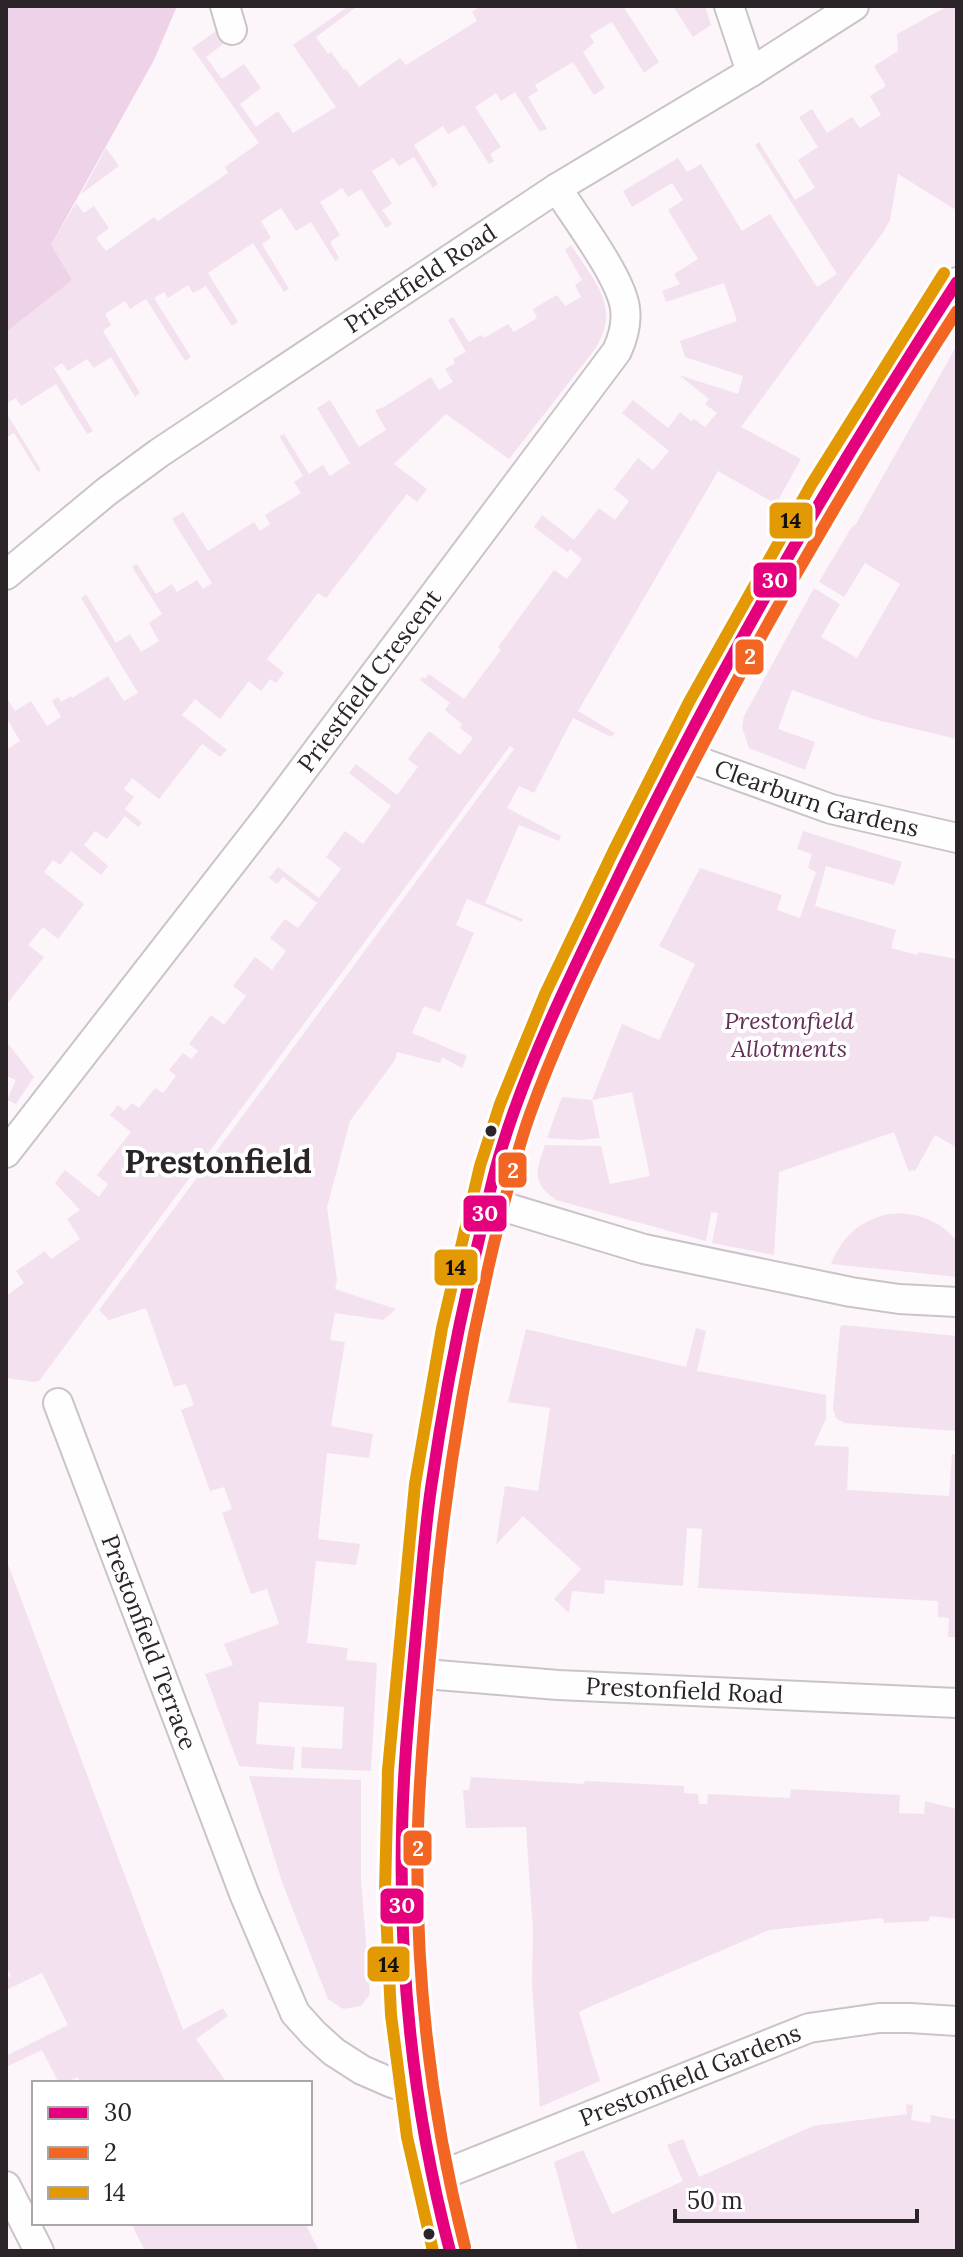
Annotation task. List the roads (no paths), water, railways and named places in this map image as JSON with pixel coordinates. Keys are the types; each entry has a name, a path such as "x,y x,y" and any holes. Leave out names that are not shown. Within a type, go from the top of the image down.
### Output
{"street":[{"path":"729,6 751,72"},
{"name":"Priestfield Road","path":"6,575 106,492 159,453 557,188 751,72 854,6"},
{"name":"Priestfield Crescent","path":"6,1153 269,815 617,351 625,322 623,296 557,188"},
{"path":"450,2251 432,2179 417,2091 406,1989 401,1895 404,1773 431,1492 462,1310 501,1150 570,979 678,754 807,521 957,282"},
{"name":"Clearburn Gardens","path":"678,754 831,809 957,838"},
{"path":"488,1202 644,1249 851,1292 899,1299 957,1302"},
{"name":"Prestonfield Terrace","path":"58,1403 245,1896 295,2013 334,2052 362,2070 417,2091"},
{"name":"Prestonfield Road","path":"413,1673 558,1685 957,1703"},
{"name":"Prestonfield Gardens","path":"432,2179 809,2028 879,2018 957,2021"},
{"path":"6,2186 39,2251"}],"district":[{"name":"Prestonfield","path":"218,1162"}],"park label":[{"name":"Prestonfield Allotments","path":"789,1035"}]}
